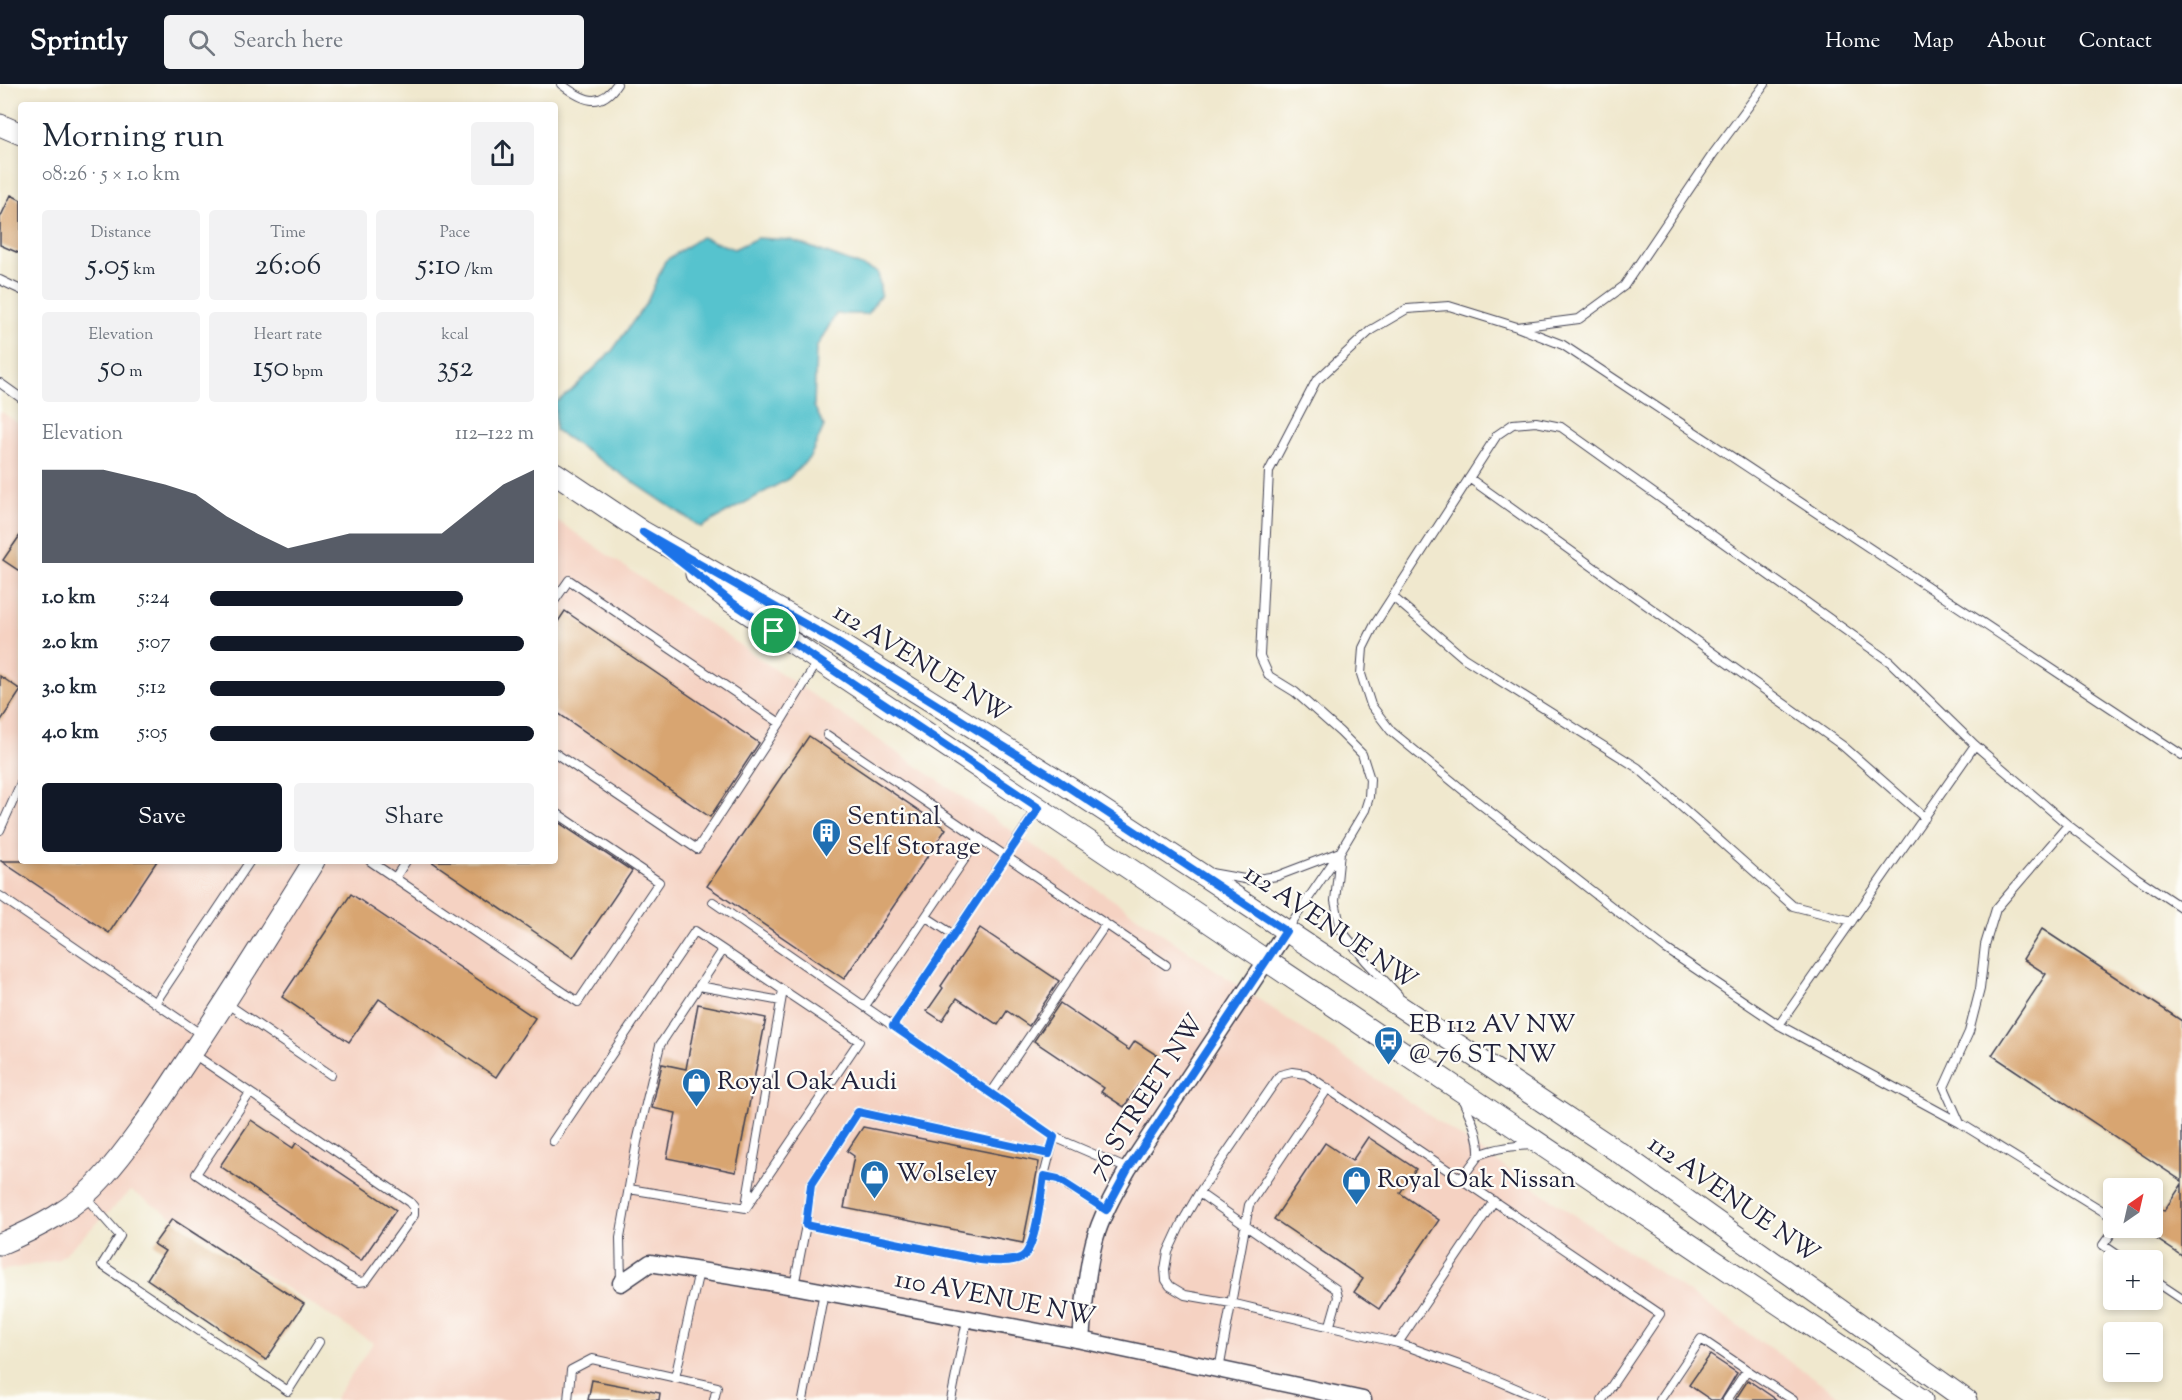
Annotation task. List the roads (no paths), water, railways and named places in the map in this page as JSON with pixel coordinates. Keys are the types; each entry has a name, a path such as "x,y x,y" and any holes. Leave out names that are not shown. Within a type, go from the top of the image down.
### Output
{"street":[{"path":"0,125 18,133"},
{"name":"112 AVENUE NW","path":"558,481 643,532 833,640 1056,779 1623,1155 1966,1400"},
{"name":"112 AVENUE NW","path":"643,532 730,601 1922,1400"},
{"path":"0,1244 55,1217 102,1178 225,1003 312,864"},
{"name":"76 STREET NW","path":"1081,1340 1088,1270 1094,1240 1106,1210 1128,1169 1286,931"},
{"name":"110 AVENUE NW","path":"621,1282 650,1263 794,1286 1081,1340 1362,1400"}],"lane":[{"path":"561,84 576,95 588,100 601,99 612,92 617,84"},
{"path":"1517,327 1580,319 1624,286 1713,154 1765,84"},
{"path":"0,280 18,289"},
{"path":"1286,931 1340,852 1365,810 1369,797 1370,778 1362,754 1294,692 1269,675 1260,656 1269,471 1316,381 1371,330 1407,309 1449,306 1517,327 1563,345 2182,755"},
{"path":"0,383 18,396"},
{"path":"2103,1211 1960,1123 1779,1025 1666,949 1475,800 1391,731 1371,705 1361,674 1363,648 1497,435 1513,424 1536,422 1561,427 1890,662 1975,745 2068,825 2137,878 2182,908"},
{"path":"1469,478 1843,746 1925,818"},
{"path":"558,595 568,580 780,723"},
{"path":"1393,597 1464,658 1638,768 1793,906 1852,921"},
{"path":"558,755 697,849 780,723 818,660"},
{"path":"827,735 1166,965"},
{"path":"1779,1025 1975,745"},
{"path":"0,830 18,790"},
{"path":"893,1026 1039,808"},
{"path":"374,864 578,1002 659,882 558,814"},
{"path":"1960,1123 1944,1087 1969,1032 1980,989 1984,945 1996,909 2068,825"},
{"path":"865,1006 979,838"},
{"path":"1195,870 1250,880 1277,876 1340,852"},
{"path":"1340,852 1335,901 1341,930 1366,961 1427,1025"},
{"path":"155,1003 248,864"},
{"path":"395,878 404,864"},
{"path":"0,896 155,1003 250,1093 410,1202 414,1207 414,1215 366,1281 359,1282 346,1275 196,1174 250,1093"},
{"path":"713,902 1054,1137 1128,1169"},
{"path":"926,917 954,935"},
{"path":"991,1093 1106,924"},
{"path":"554,1142 695,931 859,1041 746,1209"},
{"path":"621,1282 620,1238 660,1044 723,950"},
{"path":"699,986 781,1001"},
{"path":"746,1209 783,990"},
{"path":"225,1003 331,1075"},
{"path":"1543,1400 1473,1370 1398,1343 1330,1325 1185,1295 1176,1291 1167,1280 1165,1269 1168,1252 1181,1224 1199,1193 1280,1075 1292,1072 1306,1074 1660,1314 1602,1400"},
{"path":"1457,1087 1475,1127 1479,1155"},
{"path":"1219,1370 1249,1205 1328,1088"},
{"path":"794,1286 811,1185 858,1112 1049,1154"},
{"path":"806,1225 980,1260 1020,1258 1027,1252 1032,1239 1054,1137"},
{"path":"1461,1179 1479,1155 1490,1150 1541,1145"},
{"path":"1044,1176 1058,1179 1106,1210"},
{"path":"629,1189 746,1209"},
{"path":"1199,1193 1336,1289 1338,1297 1330,1325"},
{"path":"84,1195 120,1236 102,1265 288,1391 319,1342"},
{"path":"1398,1343 1494,1201"},
{"path":"2108,1238 2103,1245 2110,1250"},
{"path":"675,1378 699,1271"},
{"path":"2163,1286 2182,1299"},
{"path":"802,1400 824,1292"},
{"path":"951,1400 967,1320"},
{"path":"1660,1400 1701,1339 1793,1400"},
{"path":"568,1400 571,1370 592,1359 717,1387 714,1400"},
{"path":"1727,1400 1747,1370"}],"water":[{"path":"701,237 734,249 757,238 791,240 878,272 881,295 867,314 836,314 816,348 814,406 824,426 810,457 788,479 701,527 558,432 558,401 612,351 647,302 665,261"}],"place":[{"name":"Sentinal Self Storage","path":"826,858"},
{"name":"EB 112 AV NW @ 76 ST NW","path":"1388,1066"},
{"name":"Royal Oak Audi","path":"696,1108"},
{"name":"Wolseley","path":"875,1200"},
{"name":"Royal Oak Nissan","path":"1356,1206"}]}
